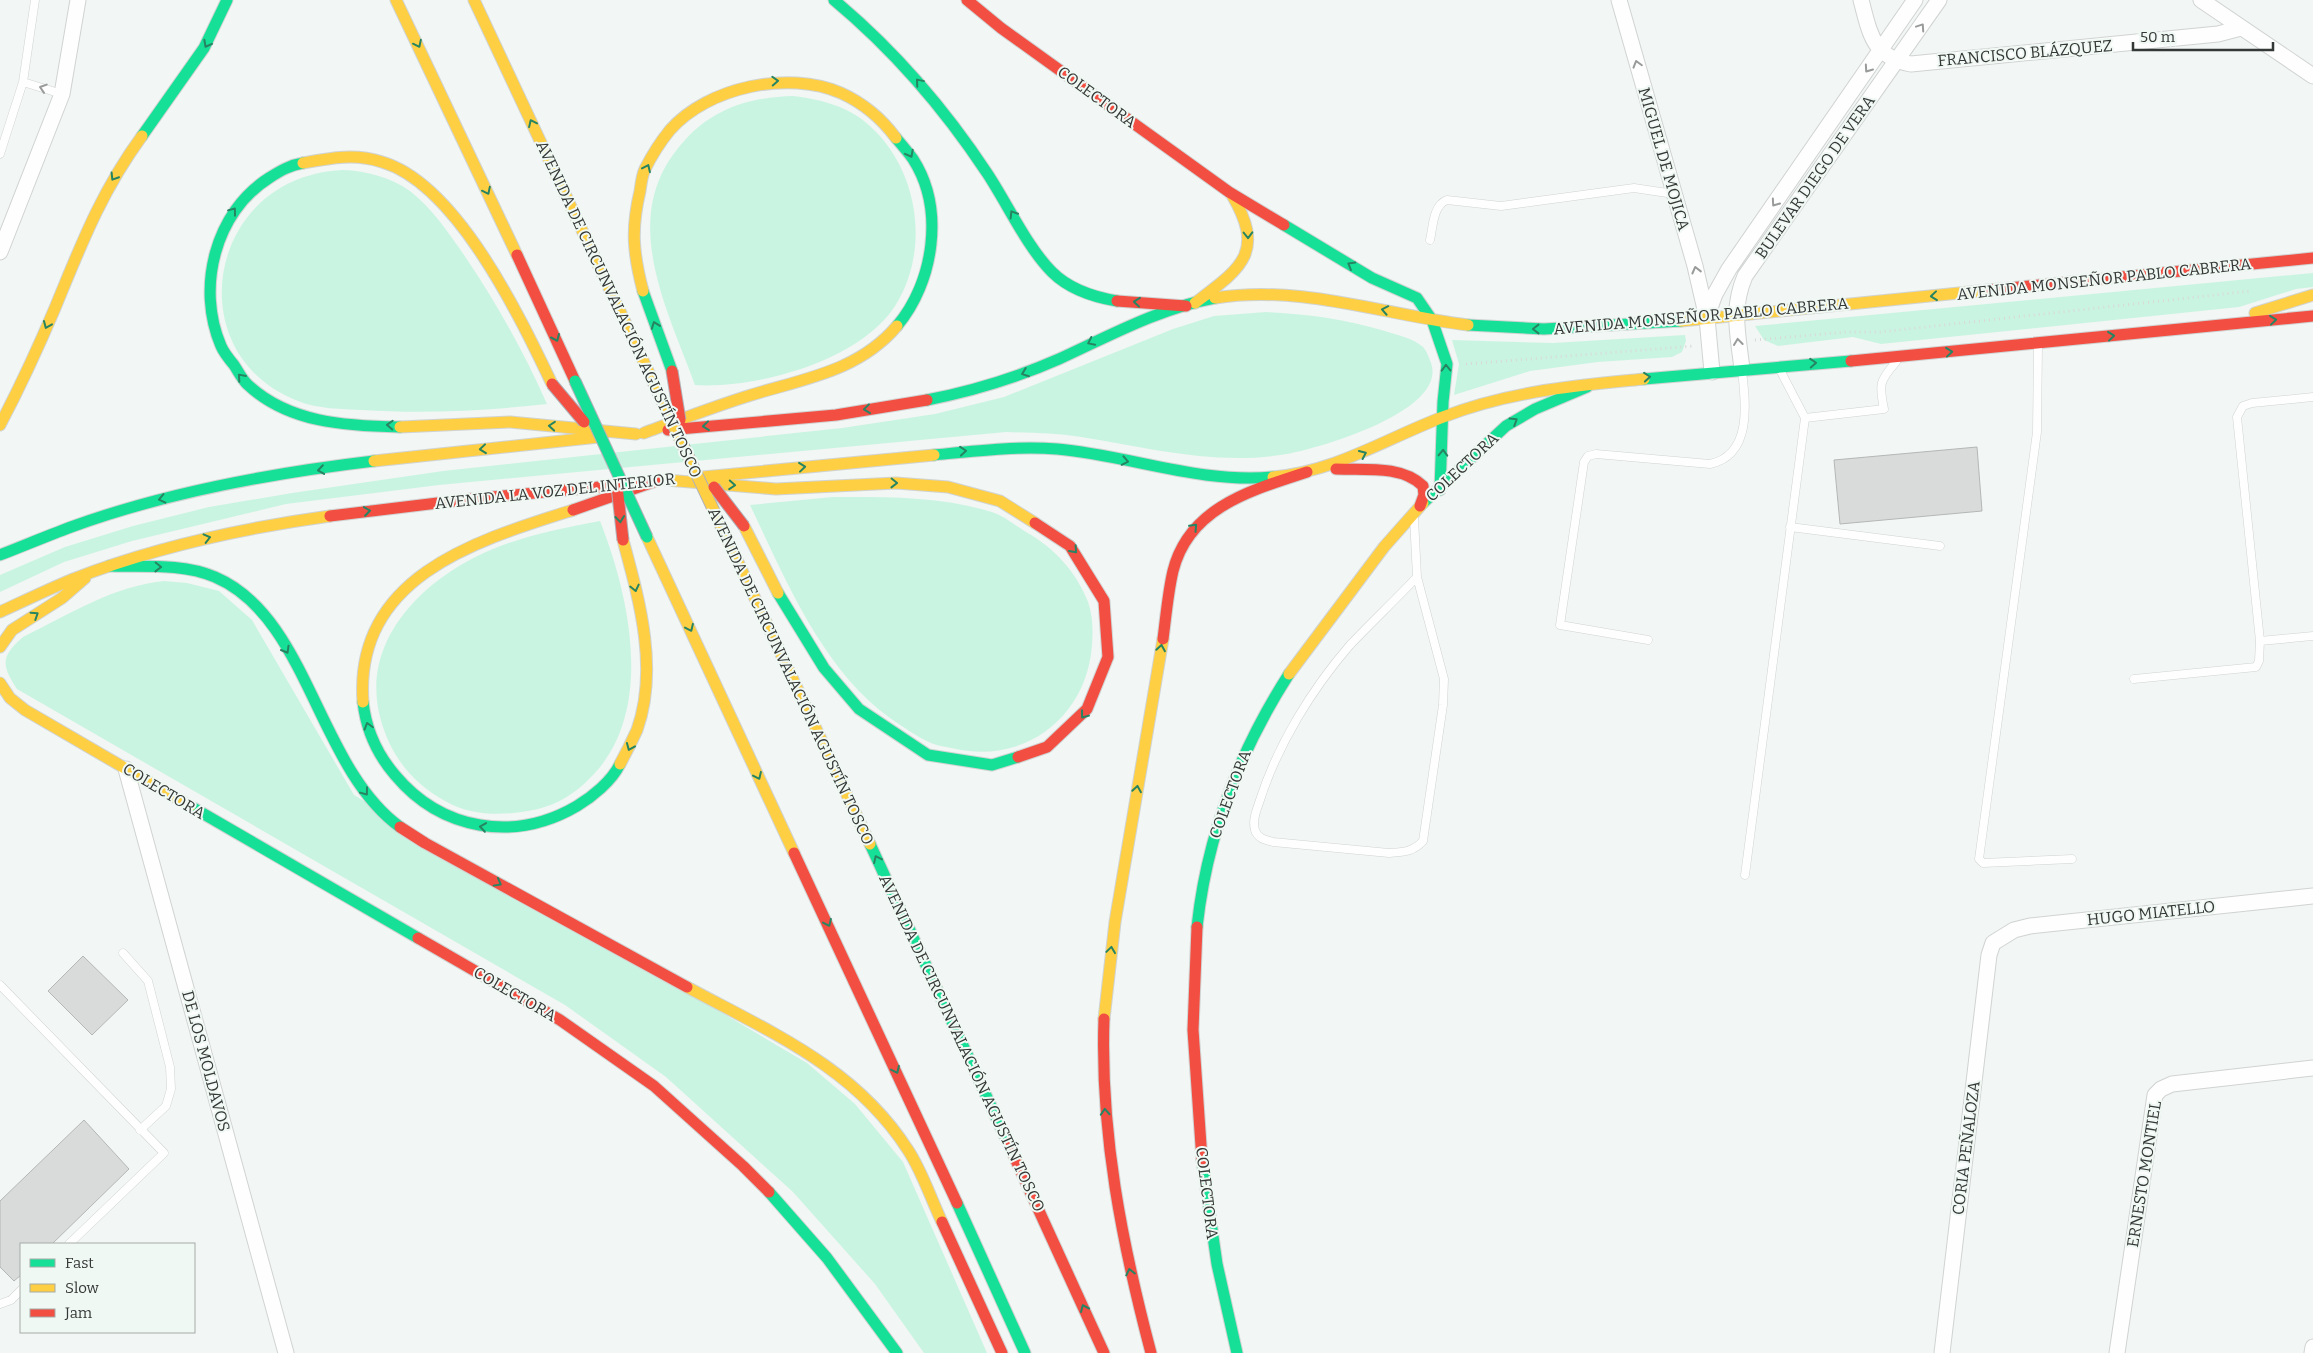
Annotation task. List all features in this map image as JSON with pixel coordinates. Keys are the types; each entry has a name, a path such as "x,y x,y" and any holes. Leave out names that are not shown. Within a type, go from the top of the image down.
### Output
{"main road":[{"path":"0,425 39,346 106,190 142,135 196,64 227,0"},
{"path":"396,0 507,232 910,1100 1025,1353"},
{"name":"AVENIDA DE CIRCUNVALACIÓN AGUSTÍN TOSCO","path":"474,0 960,1036 1104,1353"},
{"path":"834,0 882,41 934,99 967,143 1039,256 1056,276 1075,289 1109,299 1190,305 1236,270 1248,252 1248,223 1243,211 1229,192"},
{"name":"COLECTORA","path":"967,0 1001,28 1229,192"},
{"path":"0,555 99,516 200,490 373,462 640,433 751,395 836,371 859,360 879,346 897,328 912,306 922,286 929,259 932,230 929,198 919,170 905,144 886,120 864,104 841,92 817,84 771,81 747,84 720,95 688,115 671,131 656,150 645,172 637,196 633,221 634,246 639,276 656,329 672,370 686,452 744,526 794,624 826,671 858,708 891,735 924,754 955,764 973,767 994,766 1030,756 1060,739 1074,728 1094,699 1108,663 1110,642 1109,620 1104,597 1083,560 1054,530 1036,519 998,500 933,485 874,482 789,489 661,481 486,537 425,573 397,599 386,614 368,650 363,685 364,714 370,734 386,765 403,788 434,812 471,826 512,828 534,825 571,810 590,799 618,770 629,751 638,728 645,682 642,621 623,540 612,459 552,384 520,321 474,245 438,198 422,183 405,172 385,162 353,156 315,158 289,167 260,184 244,197 222,227 209,268 208,289 213,328 229,362 240,377 255,392 287,411 304,417 346,423 443,427 508,422 640,433"},
{"path":"1229,192 1372,278 1409,293 1425,307 1441,341 1447,364 1442,416 1440,490"},
{"name":"AVENIDA MONSEÑOR PABLO CABRERA","path":"640,433 832,414 939,398 999,382 1129,326 1190,305 1235,295 1286,295 1343,302 1432,320 1492,327 1545,329 1735,316 2313,258"},
{"path":"2219,326 2289,301 2313,295"},
{"path":"1151,1353 1116,1209 1109,1168 1105,1118 1103,1041 1110,952 1173,571 1179,551 1188,533 1206,516 1243,496 1307,472 1358,456 1442,416 1523,393 1599,382 1901,357 2313,316"},
{"name":"COLECTORA","path":"1237,1353 1210,1224 1194,1065 1193,955 1198,910 1206,867 1230,785 1277,690 1327,620 1417,510 1507,426 1528,412 1599,382"},
{"name":"AVENIDA LA VOZ DEL INTERIOR","path":"0,612 38,593 109,566 208,538 306,519 397,507 1004,448 1057,449 1213,475 1262,478 1307,472"},
{"path":"1322,468 1383,471 1409,476 1423,486 1424,495 1417,510"},
{"path":"109,566 172,567 216,577 241,590 260,608 272,626 360,786 389,819 434,848 815,1057 860,1091 879,1110 909,1151 1002,1353"},
{"path":"0,647 12,630 62,598 93,572"},
{"name":"COLECTORA","path":"0,683 8,696 56,729 560,1020 654,1086 743,1166 787,1211 827,1258 897,1353"},
{"name":"COLECTORA","path":"8,710 56,729"}],"street":[{"path":"0,252 4,231 62,94 78,0"},
{"name":"MIGUEL DE MOJICA","path":"1618,0 1674,194 1707,318"},
{"path":"1861,0 1874,43 1881,51 1898,61"},
{"name":"BULEVAR DIEGO DE VERA","path":"1707,318 1715,294 1728,269 1915,0"},
{"name":"BULEVAR DIEGO DE VERA","path":"1742,369 1735,316 1739,291 1745,276 1898,61 1939,0"},
{"path":"2201,0 2313,76"},
{"name":"FRANCISCO BLÁZQUEZ","path":"1898,61 1911,64 1953,60 2218,34 2242,28"},
{"path":"1707,318 1712,372"},
{"name":"DE LOS MOLDAVOS","path":"126,769 286,1353"},
{"name":"HUGO MIATELLO","path":"1993,943 2014,930 2030,926 2313,896"},
{"name":"CORIA PEÑALOZA","path":"1942,1353 1989,955 1993,943"},
{"name":"ERNESTO MONTIEL","path":"2117,1353 2155,1095 2161,1089 2172,1084 2313,1068"},
{"path":"2312,1353 2313,1347"}],"lane":[{"path":"0,154 23,82 35,0"},
{"path":"23,82 62,94"},
{"path":"1430,240 1437,209 1442,202 1447,200 1501,206 1634,188 1674,194"},
{"path":"2038,343 2037,432 1979,859 1984,863 2072,859"},
{"path":"1805,418 1884,409 1880,387 1885,375 1901,357"},
{"path":"1745,875 1805,418 1778,366"},
{"path":"1648,640 1560,626 1584,462 1588,456 1596,454 1710,464 1722,462 1733,452 1742,432 1746,405 1742,369"},
{"path":"2134,679 2256,666 2259,661 2260,641 2237,417 2243,406 2252,403 2313,397"},
{"path":"1417,510 1417,577 1444,679 1443,705 1423,841 1417,848 1407,852 1389,854 1272,842 1260,838 1255,830 1254,819 1268,777 1293,728 1326,676 1350,646 1417,577"},
{"path":"1790,527 1940,546"},
{"path":"2260,641 2313,636"},
{"path":"123,953 148,981 170,1066 170,1097 158,1115 140,1130"},
{"path":"0,985 164,1153 70,1243"},
{"path":"0,1304 10,1300 20,1291"}],"path":[{"path":"1738,342 1846,332 1880,332 2254,291"},
{"path":"1459,364 1709,345"}],"green space":[{"path":"793,96 830,104 856,115 882,139 897,160 907,183 914,208 916,233 913,259 907,283 895,306 879,325 858,342 832,356 805,368 776,376 720,385 695,385 671,323 653,260 650,229 653,198 664,168 685,140 708,120 734,106 748,102"},
{"path":"343,170 369,173 386,178 410,191 433,213 464,255 498,309 529,365 547,404 431,412 330,408 313,406 298,401 260,378 235,346 223,309 224,270 237,234 261,202 297,180"},
{"path":"2313,273 2313,287 2296,289 2239,307 1881,344 1853,337 1778,346 1764,340 1755,326"},
{"path":"1266,312 1340,320 1410,339 1423,347 1427,353 1431,363 1431,380 1420,397 1402,411 1378,424 1326,444 1287,454 1235,458 1209,457 1072,436 1006,432 439,485 286,504 132,541 64,562 0,592 0,575 65,547 133,526 209,507 443,471 842,428 935,414 1004,397 1173,329 1214,316"},
{"path":"1685,335 1686,341 1682,352 1672,357 1598,362 1530,371 1454,395 1459,364 1452,340 1553,343"},
{"path":"833,497 913,498 953,503 992,512 1036,538 1055,553 1070,570 1083,591 1090,607 1092,624 1092,645 1088,670 1078,693 1065,713 1048,729 1028,741 1006,749 982,752 956,749 931,743 890,718 866,698 844,674 808,620 792,592 750,505"},
{"path":"600,521 620,584 631,654 630,689 624,722 611,752 590,778 579,788 560,801 545,807 514,813 490,814 467,810 445,801 412,776 396,755 384,731 376,687 380,659 391,633 407,610 427,589 451,571 476,556 527,537"},
{"path":"164,581 187,583 219,591 252,620 354,795 807,1063 855,1104 903,1162 987,1353 924,1353 875,1284 793,1192 666,1077 565,1005 17,689 8,673 6,661 7,655 23,637 109,595 145,584"}],"building":[{"path":"1977,447 1982,511 1840,524 1834,460"},
{"path":"83,956 128,1000 92,1035 48,991"},
{"path":"84,1120 129,1169 53,1243 20,1243 20,1276 14,1281 0,1267 0,1201"}],"traffic: fast":[{"path":"142,136 204,48 227,0"},
{"path":"834,0 877,39 936,103 971,149 1026,238 1052,272 1074,288 1117,301"},
{"path":"896,138 913,159 923,179 929,200 932,222 931,245 927,267 920,288 910,308 897,326"},
{"path":"303,163 281,171 250,193 235,210 223,231 215,253 211,276 210,300 214,324 221,346 247,384 263,397 281,407 319,420 359,425 400,427"},
{"path":"1284,225 1372,278 1417,298 1432,320"},
{"path":"643,291 672,371"},
{"path":"927,400 1010,378 1043,366 1155,316 1215,298"},
{"path":"1432,320 1447,364 1443,402 1440,490"},
{"path":"1468,325 1544,329 1681,321"},
{"path":"1644,379 1851,361"},
{"path":"575,381 647,537"},
{"path":"1423,503 1506,426 1535,409 1587,387"},
{"path":"934,455 1042,448 1084,452 1191,473 1246,478 1273,477"},
{"path":"0,555 71,527 182,494 297,471 374,461"},
{"path":"109,566 163,567 190,570 215,577 247,597 272,624 293,658 349,768 372,801 400,827"},
{"path":"778,593 824,668 859,709 928,755 992,765 1018,757"},
{"path":"1197,927 1209,859 1228,795 1255,733 1289,674"},
{"path":"363,702 364,712 373,741 395,775 413,794 434,808 456,819 480,825 504,827 553,818 577,806 595,793 607,782 620,764"},
{"path":"190,806 418,938"},
{"path":"870,844 1008,1143"},
{"path":"1202,1160 1217,1264 1237,1353"},
{"path":"769,1192 827,1258 897,1353"},
{"path":"957,1203 1025,1353"}],"traffic: slow":[{"path":"396,0 517,255"},
{"path":"474,0 649,373"},
{"path":"643,291 634,241 635,217 643,174 653,154 670,130 686,115 705,103 727,93 774,83 820,86 841,93 864,107 885,124 896,138"},
{"path":"0,425 35,353 103,198 142,136"},
{"path":"303,163 342,157 372,159 410,175 436,197 460,224 483,256 504,290 552,384"},
{"path":"1195,303 1225,280 1244,258 1247,245 1247,231 1242,215 1232,195"},
{"path":"1681,321 1989,290"},
{"path":"1215,298 1247,295 1311,298 1468,325"},
{"path":"2255,313 2313,295"},
{"path":"644,433 735,400 809,379 847,364 882,342 897,326"},
{"path":"649,373 722,528"},
{"path":"1273,477 1296,474 1340,461 1443,417 1493,401 1542,391 1644,379"},
{"path":"400,427 510,422 636,434"},
{"path":"374,461 599,437"},
{"path":"703,477 934,455"},
{"path":"666,480 776,489 896,483 948,487 1000,501 1035,523"},
{"path":"1289,674 1384,547 1423,503"},
{"path":"363,702 366,659 379,623 400,594 429,570 462,551 499,535 573,510"},
{"path":"0,612 73,579 136,557 200,540 265,526 330,516"},
{"path":"744,526 778,593"},
{"path":"722,528 870,844"},
{"path":"647,537 794,853"},
{"path":"620,764 637,730 643,707 646,683 644,634 635,586 623,540"},
{"path":"0,647 12,630 62,598 85,578"},
{"path":"1104,1019 1115,922 1163,639"},
{"path":"0,683 10,698 25,710 190,806"},
{"path":"687,987 809,1054 863,1096 887,1121 908,1150 922,1176 942,1222"}],"traffic: jam":[{"path":"967,0 1001,28 1229,192 1284,225"},
{"path":"517,255 575,381"},
{"path":"1989,290 2313,258"},
{"path":"1117,301 1186,306"},
{"path":"1851,361 2313,316"},
{"path":"672,371 680,420"},
{"path":"552,384 584,422"},
{"path":"668,430 836,415 927,400"},
{"path":"1336,469 1382,470 1414,479 1423,486 1424,495 1420,506"},
{"path":"1163,639 1173,571 1181,549 1193,531 1208,516 1225,504 1265,486 1307,472"},
{"path":"573,510 656,481"},
{"path":"330,516 471,499 632,484"},
{"path":"617,486 623,540"},
{"path":"714,487 744,526"},
{"path":"1018,757 1047,747 1087,709 1108,657 1104,601 1070,546 1035,523"},
{"path":"400,827 425,843 687,987"},
{"path":"794,853 957,1203"},
{"path":"1197,927 1193,1030 1202,1160"},
{"path":"418,938 560,1020 654,1086 769,1192"},
{"path":"1104,1019 1104,1062 1109,1146 1122,1229 1151,1353"},
{"path":"1008,1143 1104,1353"},
{"path":"942,1222 1002,1353"}]}
